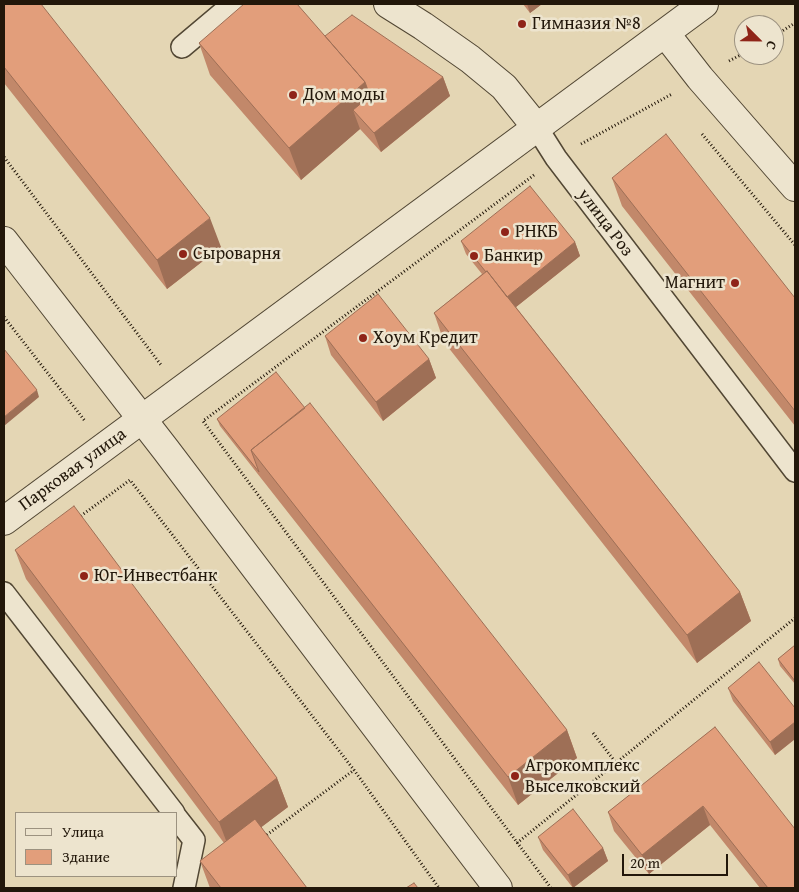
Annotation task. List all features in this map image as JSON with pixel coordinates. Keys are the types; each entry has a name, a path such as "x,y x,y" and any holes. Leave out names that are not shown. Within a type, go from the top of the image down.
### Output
{"street":[{"name":"улица Роз","path":"388,4 424,26 470,59 504,87 536,128"},
{"name":"Парковая улица","path":"5,517 142,419 704,4"},
{"path":"665,33 700,78 795,186"},
{"path":"4,241 142,419 498,888"}],"lane":[{"path":"182,46 233,4"},
{"name":"улица Роз","path":"536,128 556,158 795,471"},
{"path":"4,593 173,812"},
{"path":"178,820 194,840 184,888"}],"path":[{"path":"784,30 795,23"},
{"path":"551,888 203,421 556,158 734,59"},
{"path":"670,95 676,102"},
{"path":"701,132 795,245"},
{"path":"4,157 164,369"},
{"path":"4,317 85,421"},
{"path":"75,521 130,480 354,770 439,888"},
{"path":"517,843 795,618"},
{"path":"593,733 616,763"},
{"path":"260,841 354,770"}],"building":[{"path":"4,4 41,4 210,218 157,260 4,67"},
{"name":"Дом моды","path":"244,4 297,4 365,82 289,148 199,43"},
{"path":"352,15 443,77 374,133 353,110 370,96 365,82 325,36"},
{"path":"666,134 795,298 795,411 612,178"},
{"path":"530,186 575,242 507,297 461,241"},
{"path":"487,271 740,592 687,635 434,313"},
{"path":"378,294 429,359 376,402 325,336"},
{"path":"4,349 37,390 4,417"},
{"path":"276,372 305,408 251,450 259,472 217,419"},
{"path":"310,403 567,730 508,777 251,450"},
{"path":"74,506 277,778 219,822 15,550"},
{"path":"795,645 795,681 778,659"},
{"path":"759,662 795,708 795,722 770,742 728,688"},
{"path":"715,727 795,829 795,888 768,888 703,806 642,855 608,812"},
{"path":"573,809 603,848 568,875 538,837"},
{"path":"255,819 307,888 221,888 200,861"},
{"path":"414,883 418,888 406,888"}],"place":[{"name":"Гимназия №8","path":"522,24"},
{"name":"Дом моды","path":"293,95"},
{"name":"РНКБ","path":"505,232"},
{"name":"Сыроварня","path":"183,254"},
{"name":"Банкир","path":"474,256"},
{"name":"Магнит","path":"735,283"},
{"name":"Хоум Кредит","path":"363,338"},
{"name":"Юг-Инвестбанк","path":"84,576"},
{"name":"Агрокомплекс Выселковский","path":"515,776"}]}
